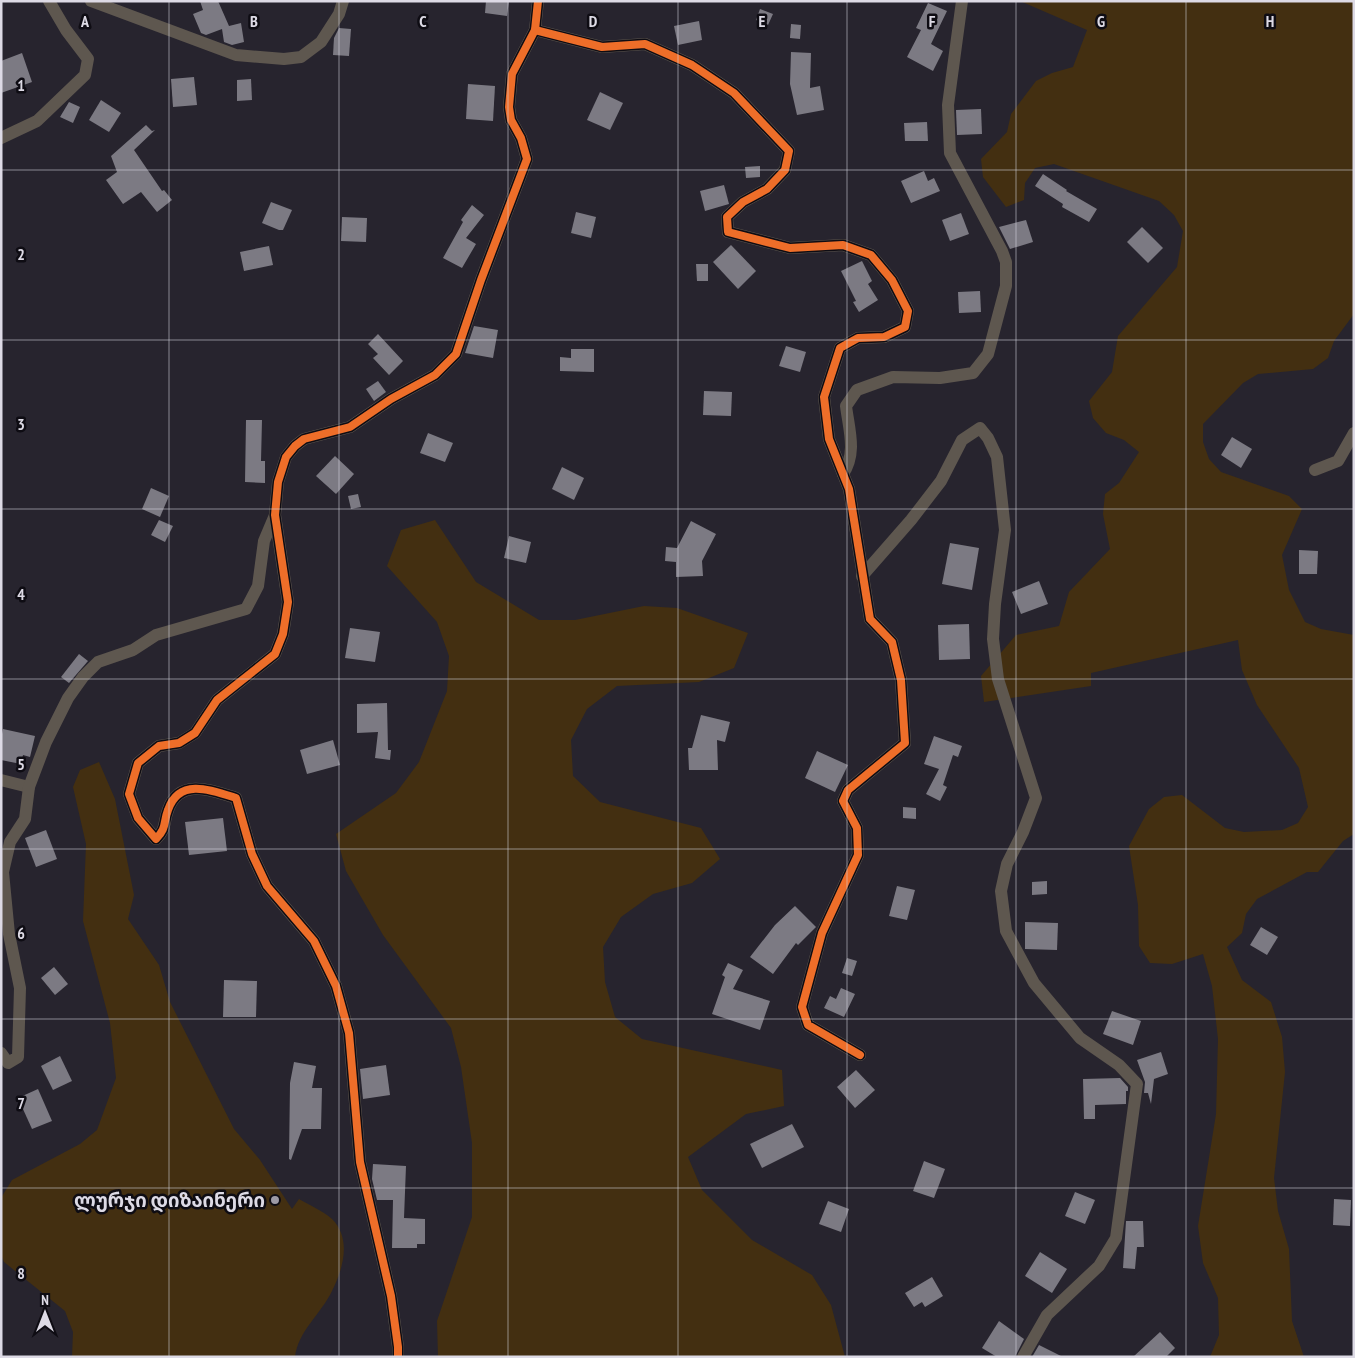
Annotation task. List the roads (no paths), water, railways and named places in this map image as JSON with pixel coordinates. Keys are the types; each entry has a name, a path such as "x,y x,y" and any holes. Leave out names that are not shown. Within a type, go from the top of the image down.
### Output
{"street":[{"path":"1,138 37,120 85,75 88,59 66,30 49,1"},
{"path":"91,1 236,54 284,59 301,57 321,42 339,14 343,1"},
{"path":"398,1357 391,1296 360,1162 349,1033 336,986 314,941 267,886 252,854 236,798 209,789 190,788 176,796 168,809 164,831 156,839 138,818 129,794 138,763 159,746 178,743 195,733 217,700 275,654 282,634 288,602 276,515 278,482 286,457 304,439 350,426 390,399 435,375 456,354 481,280 527,160 521,138 510,120 509,107 512,74 535,30 538,1"},
{"path":"842,474 849,464 852,446 846,406 857,390 893,377 940,378 973,373 988,354 1006,286 1006,262 1002,250 950,153 948,105 962,1"},
{"path":"535,30 602,47 645,44 692,65 734,93 789,151 785,170 767,189 743,202 727,217 728,232 790,248 842,245 871,255 892,280 908,311 905,327 884,337 858,338 840,348 824,397 829,439 849,489 870,619 892,642 902,680 905,743 848,790 843,801 857,828 858,855 822,933 802,1007 808,1025 860,1055"},
{"path":"862,576 911,520 941,481 962,440 980,428 988,438 997,457 1005,530 995,604 993,639 998,679 1036,798 1023,832 1007,864 1001,891 1006,931 1034,983 1080,1038 1119,1065 1137,1084 1116,1238 1099,1266 1047,1315 1023,1357"},
{"path":"1315,470 1338,461 1354,433"},
{"path":"1,1053 8,1063 18,1057 20,988 9,934 3,872 10,842 25,820 29,787 46,742 68,698 98,662 133,650 156,635 246,609 258,586 264,541 276,515"},
{"path":"1,780 29,787"}],"place":[{"name":"ლურჯი დიზაინერი","path":"275,1200"}]}
